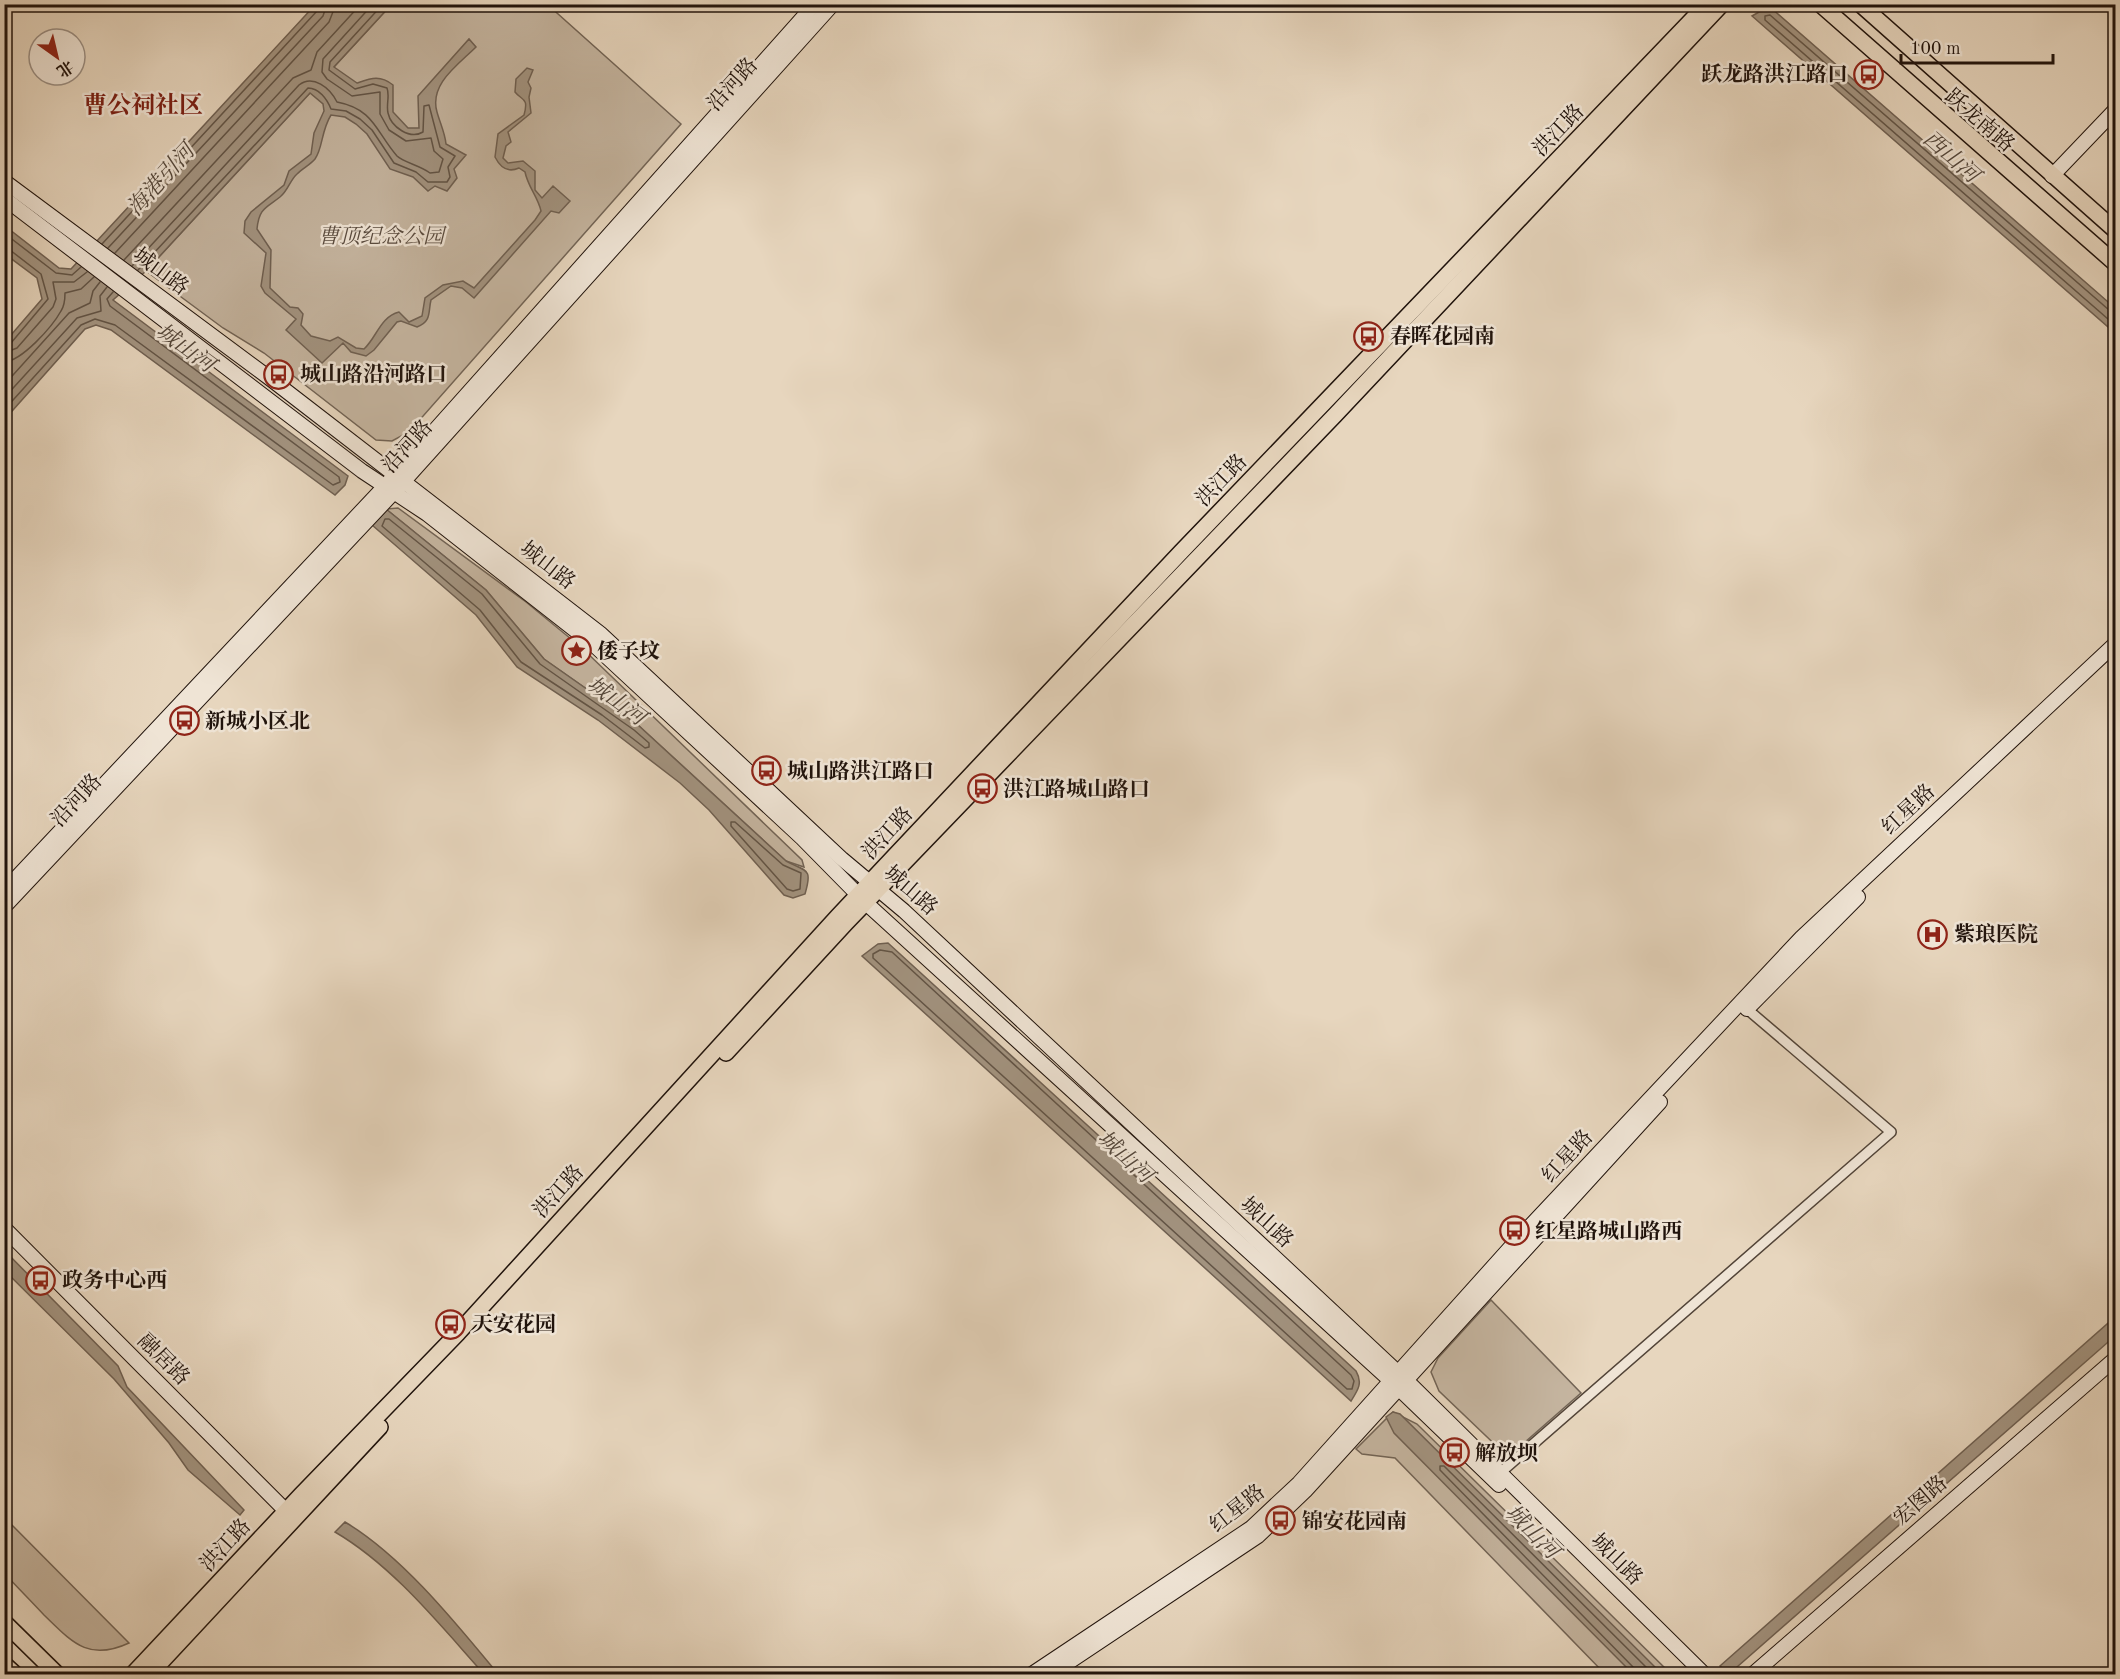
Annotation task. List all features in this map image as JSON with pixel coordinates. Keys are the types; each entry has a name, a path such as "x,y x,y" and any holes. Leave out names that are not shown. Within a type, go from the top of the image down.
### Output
{"main road":[{"name":"沿河路","path":"4,891 395,483 814,4"},
{"name":"沿河路","path":"4,907 833,4"},
{"name":"洪江路","path":"150,1674 290,1515 1189,544 1707,4"},
{"name":"洪江路","path":"874,886 1335,415 1722,4"},
{"name":"跃龙南路","path":"1820,4 2115,264"},
{"name":"跃龙南路","path":"1860,4 2115,231"},
{"path":"2052,176 2115,109"},
{"name":"城山路","path":"4,181 140,282 395,483 594,645 802,838 862,899 1500,1473 1704,1674"},
{"name":"城山路","path":"4,198 362,471 395,483 601,634 874,886 1399,1381 1691,1674"},
{"name":"红星路","path":"1051,1674 1258,1536 1305,1491 1518,1239 1802,937 2115,643"},
{"name":"红星路","path":"1032,1674 1251,1528 1299,1484 1399,1381 1807,946 2115,656"},
{"name":"融居路","path":"4,1228 290,1515"},
{"name":"宏图路","path":"1753,1674 2115,1358"},
{"name":"洪江路","path":"133,1674 290,1515"},
{"path":"4,1622 57,1674"},
{"path":"4,1664 15,1674"}],"street":[{"path":"1500,1473 1891,1132 1747,1009"}],"green space":[{"name":"曹顶纪念公园","path":"391,5 548,5 681,124 409,432 392,441 376,440 264,353 223,328 146,271"},
{"path":"398,508 526,602 582,648 802,860 804,867 786,861 638,725 544,659 486,590 386,509"},
{"path":"1491,1300 1581,1393 1508,1457 1439,1391 1431,1372 1438,1358"},
{"path":"1393,1412 1417,1424 1671,1674 1605,1674 1395,1458 1362,1454 1356,1449"},
{"path":"5,1518 129,1643 115,1648 91,1650 72,1641 44,1615 5,1574"}],"water":[{"name":"海港引河","path":"315,5 391,5 334,67 357,83 376,78 393,85 393,112 408,128 419,128 418,96 469,39 476,47 447,76 437,93 437,112 446,144 466,155 454,169 457,178 447,191 435,186 428,191 413,177 390,169 367,134 345,117 331,115 315,159 295,176 283,195 261,213 257,229 271,250 270,288 290,307 298,308 303,314 301,325 311,336 330,341 338,337 356,348 364,349 387,318 399,312 409,322 422,316 425,298 443,285 463,281 474,288 535,220 541,211 525,172 519,168 511,170 505,168 495,157 498,134 524,115 525,102 515,92 516,79 527,68 533,70 528,82 531,88 529,97 531,113 508,132 511,142 506,146 503,158 508,163 523,161 535,171 535,190 542,198 553,186 570,201 559,213 551,211 474,298 462,288 451,286 431,300 428,316 422,325 417,327 401,321 397,322 374,350 366,356 351,352 343,343 322,363 286,330 296,319 265,293 261,286 266,253 244,233 245,221 251,212 284,185 289,171 311,154 314,133 324,111 323,104 310,93 146,271 113,300 348,476 345,485 335,495 111,330 96,325 85,329 5,419 5,342 42,299 37,278 5,254 5,226 59,268 71,269"},
{"path":"1766,8 1771,8 2115,308 2115,333 1752,16"},
{"path":"386,509 486,590 544,659 638,725 786,861 803,869 808,875 805,894 793,898 784,895 709,810 680,783 598,720 517,667 476,615 372,525"},
{"path":"888,943 1356,1371 1358,1390 1351,1401 862,956 878,944"},
{"path":"5,1251 118,1366 127,1387 244,1510 240,1515 188,1470 169,1443 114,1379 5,1271"},
{"path":"2115,1317 2115,1336 1729,1674 1720,1666"},
{"path":"1393,1412 1400,1414 1662,1674 1633,1674 1394,1433 1386,1417"},
{"path":"345,1522 366,1536 407,1571 446,1612 498,1674 484,1674 396,1579 335,1532"}],"place":[{"name":"跃龙路洪江路口","path":"1869,74"},
{"name":"春晖花园南","path":"1369,336"},
{"name":"城山路沿河路口","path":"279,374"},
{"name":"倭子坟","path":"576,651"},
{"name":"新城小区北","path":"184,721"},
{"name":"城山路洪江路口","path":"766,771"},
{"name":"洪江路城山路口","path":"982,789"},
{"name":"紫琅医院","path":"1933,934"},
{"name":"红星路城山路西","path":"1514,1231"},
{"name":"政务中心西","path":"41,1280"},
{"name":"天安花园","path":"451,1324"},
{"name":"解放坝","path":"1454,1453"},
{"name":"锦安花园南","path":"1281,1521"}],"district":[{"name":"曹公祠社区","path":"143,105"}],"water label":[{"name":"西山河","path":"1952,156"},
{"name":"城山河","path":"186,347"},
{"name":"城山河","path":"617,700"},
{"name":"城山河","path":"1126,1156"},
{"name":"城山河","path":"1533,1531"}]}
